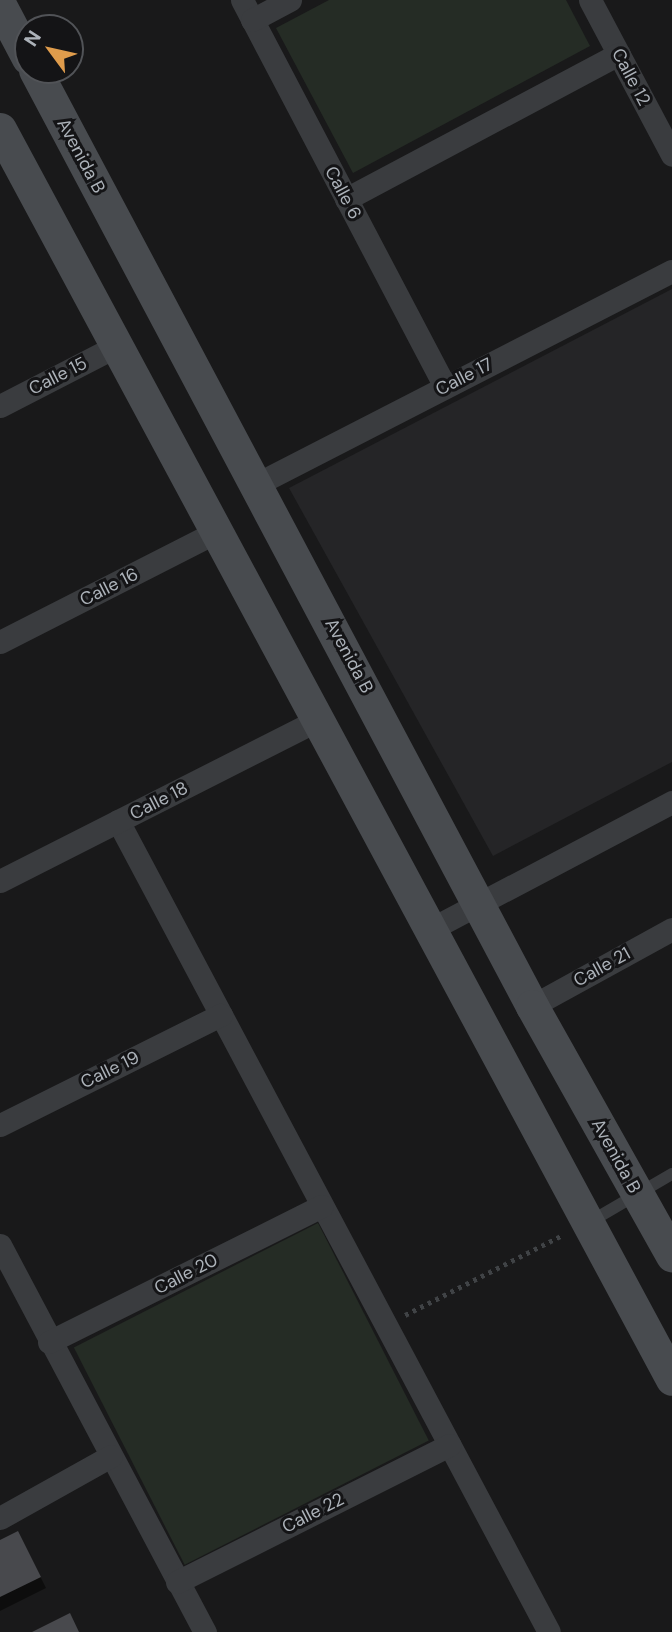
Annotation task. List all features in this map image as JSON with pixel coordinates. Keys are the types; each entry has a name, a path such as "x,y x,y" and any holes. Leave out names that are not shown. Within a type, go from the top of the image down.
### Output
{"street":[{"path":"247,10 290,0"},
{"name":"Calle 12","path":"590,0 672,155"},
{"path":"0,5 14,32"},
{"name":"Calle 6","path":"247,10 445,387"},
{"path":"346,200 619,54"},
{"name":"Avenida B","path":"43,84 532,1006 668,1248"},
{"path":"4,146 218,531 672,1378"},
{"name":"Calle 17","path":"257,484 672,271"},
{"name":"Calle 15","path":"0,406 116,346"},
{"name":"Calle 16","path":"0,642 218,531"},
{"name":"Calle 18","path":"0,881 317,720"},
{"path":"431,929 481,906 672,802"},
{"path":"118,821 549,1632"},
{"name":"Calle 21","path":"532,1006 672,929"},
{"name":"Calle 19","path":"0,1125 221,1015"},
{"name":"Calle 20","path":"49,1342 322,1206"},
{"path":"0,1245 49,1342 205,1632"},
{"name":"Calle 22","path":"177,1582 449,1444"},
{"path":"0,1518 111,1456"}],"lane":[{"path":"587,1223 672,1174"}],"path":[{"path":"386,1325 587,1223"}],"shaded area":[{"path":"329,0 566,0 590,46 353,173 276,28"},
{"path":"672,289 672,762 493,856 289,488"},
{"path":"318,1223 429,1440 185,1565 74,1347"}],"building":[{"path":"18,1531 41,1577 0,1597 0,1540"},
{"path":"70,1613 79,1632 32,1632"}]}
